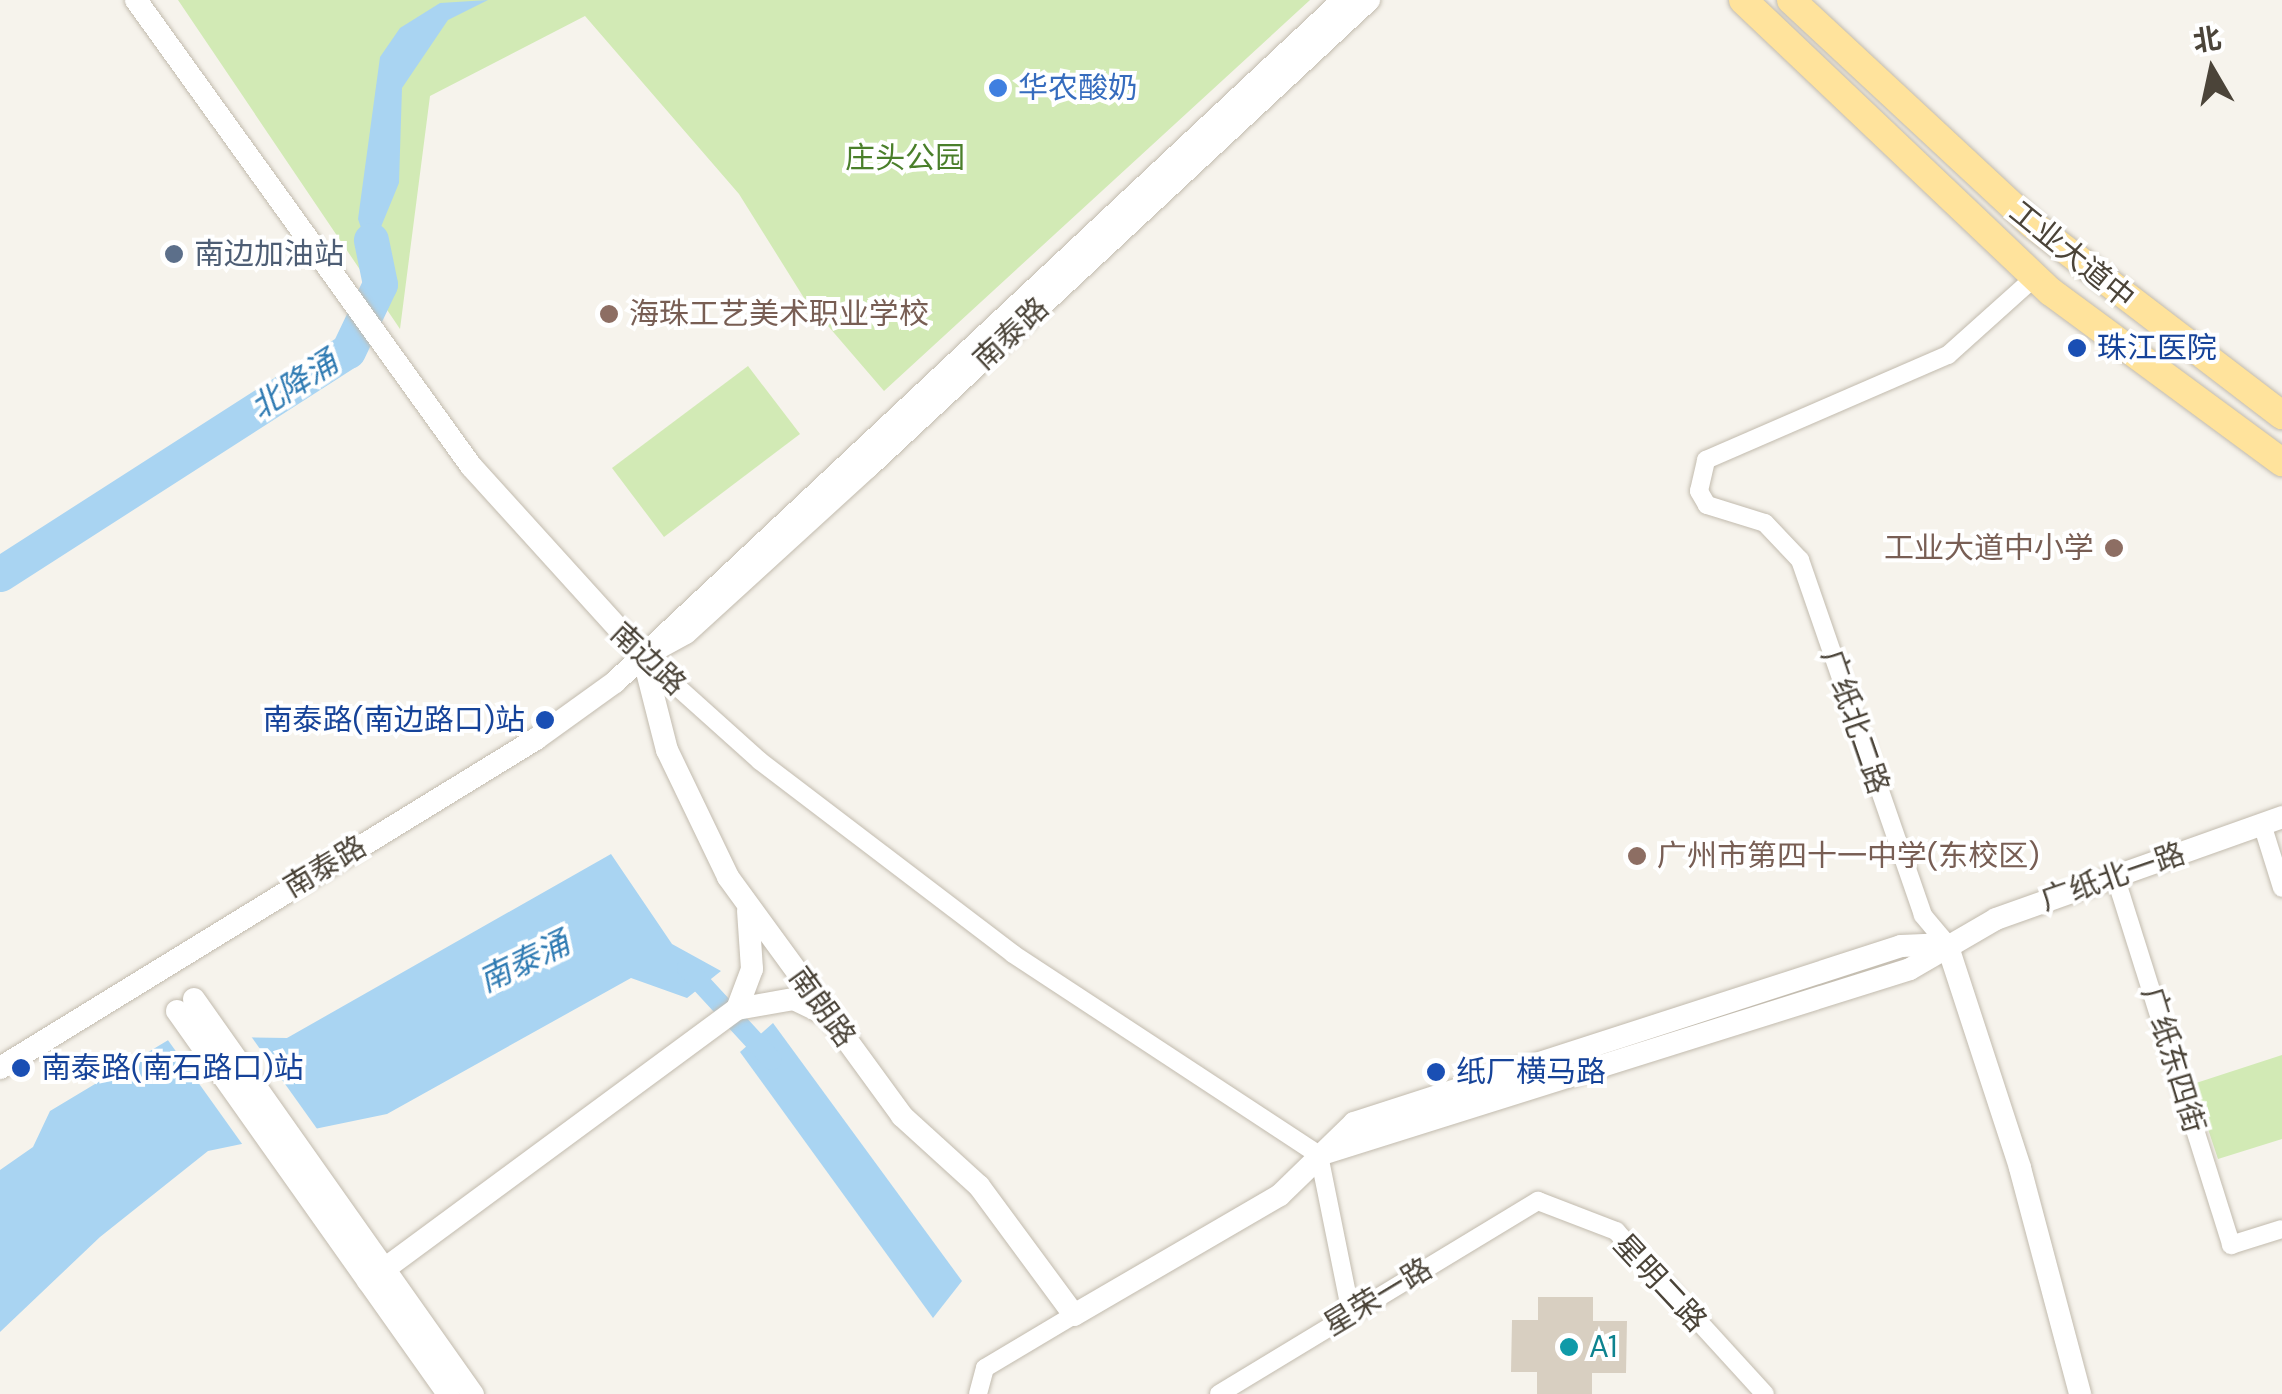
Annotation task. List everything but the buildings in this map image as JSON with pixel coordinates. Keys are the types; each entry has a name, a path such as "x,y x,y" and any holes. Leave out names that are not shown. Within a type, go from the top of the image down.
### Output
{"main road":[{"path":"1743,0 2035,277 2282,462"},
{"name":"工业大道中","path":"1791,0 2075,260 2282,415"}],"street":[{"name":"南边路","path":"136,0 471,466 643,656 760,761 1014,954 1319,1155"},
{"name":"南泰路","path":"0,1068 536,739 643,656 1343,0"},
{"name":"南泰路","path":"643,656 686,633 1369,0"},
{"name":"广纸北二路","path":"2035,277 1948,355 1706,460 1699,490 1707,505 1765,523 1800,560 1923,915 1947,944 2020,1168 2080,1394"},
{"name":"南朗路","path":"643,656 672,762 745,900 902,1116 987,1195 1074,1315"},
{"name":"广纸北一路","path":"1074,1315 1280,1195 1354,1123 1901,946 1947,944 2116,876 2272,820"},
{"path":"2272,820 2282,888"},
{"name":"广纸东四街","path":"2116,876 2231,1244 2282,1228"},
{"path":"737,1009 753,952 745,900"},
{"path":"376,1275 737,1009 794,1000 830,1019"},
{"path":"185,1005 376,1275 448,1394"},
{"path":"1319,1155 1351,1314"},
{"name":"星荣一路","path":"1219,1394 1538,1200"},
{"name":"星明二路","path":"1538,1200 1616,1232 1765,1394"},
{"path":"376,1275 473,1394"},
{"path":"978,1394 986,1368 1074,1315"}],"green space":[{"name":"庄头公园","path":"178,0 1310,0 884,391 804,298 739,194 585,16 430,96 400,329"},
{"path":"748,366 800,434 664,537 612,468"},
{"path":"2282,1055 2282,1139 2218,1159 2193,1084"}],"water":[{"path":"488,0 448,20 402,88 399,183 376,239 380,284 358,219 380,57 400,28 440,3"},
{"path":"611,854 672,944 721,971 687,998 631,978 387,1114 208,1151 100,1237 0,1332 0,1170 33,1147 50,1111 175,1036 287,1038"},
{"path":"773,1023 962,1281 933,1318 740,1052"}],"pier":[{"path":"174,1031 248,1032 320,1133 245,1148 165,1036"}],"waterway":[{"name":"北降涌","path":"0,574 348,351 380,284 371,240"},
{"name":"南泰涌","path":"687,968 772,1060"}],"place":[{"name":"华农酸奶","path":"998,88"},
{"name":"南边加油站","path":"174,254"},
{"name":"海珠工艺美术职业学校","path":"609,314"},
{"name":"珠江医院","path":"2077,348"},
{"name":"工业大道中小学","path":"2114,548"},
{"name":"南泰路(南边路口)站","path":"545,720"},
{"name":"广州市第四十一中学(东校区)","path":"1637,856"},
{"name":"南泰路(南石路口)站","path":"21,1068"},
{"name":"纸厂横马路","path":"1436,1072"},
{"name":"A1","path":"1569,1347"}]}
